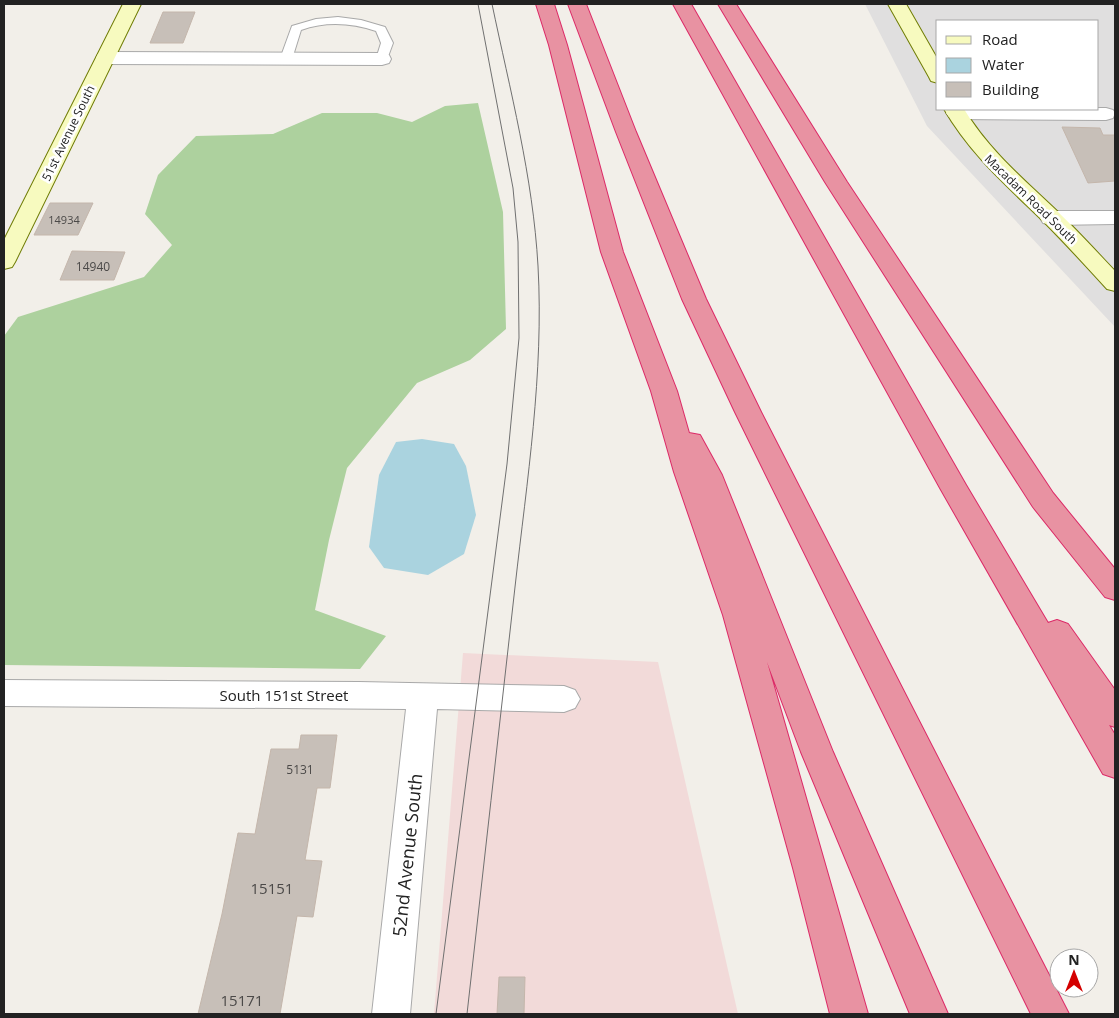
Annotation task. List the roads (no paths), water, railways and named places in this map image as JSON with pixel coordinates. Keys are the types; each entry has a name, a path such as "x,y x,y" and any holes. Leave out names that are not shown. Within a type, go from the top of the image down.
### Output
{"highway":[{"path":"545,4 558,45 612,252 664,391 688,472 738,615 810,868 849,1014"},
{"path":"577,4 636,158 694,299 892,702 1050,1014"},
{"path":"682,4 954,488 1115,764"},
{"path":"727,4 836,182 1043,500 1115,589"},
{"path":"664,391 709,475 817,752 929,1014"},
{"path":"954,488 1115,714"}],"street":[{"name":"51st Avenue South","path":"4,262 132,4"},
{"path":"897,4 936,73"},
{"path":"105,58 382,59"},
{"path":"955,111 1106,114"},
{"name":"Macadam Road South","path":"955,111 980,150 1052,218 1115,284"},
{"path":"1052,218 1115,218"},
{"name":"South 151st Street","path":"4,693 564,699"},
{"name":"52nd Avenue South","path":"391,1014 423,696"}],"lane":[{"path":"286,59 296,28 305,24 330,20 368,24 381,29 387,42 382,59"}],"water":[{"path":"422,439 454,444 466,466 476,515 464,554 428,575 384,568 369,547 379,475 396,442"}],"tram line":[{"path":"436,1014 507,464 519,338 518,242 513,188 478,4"},
{"path":"467,1014 529,467 539,346 538,266 531,200 520,134 492,4"}]}
